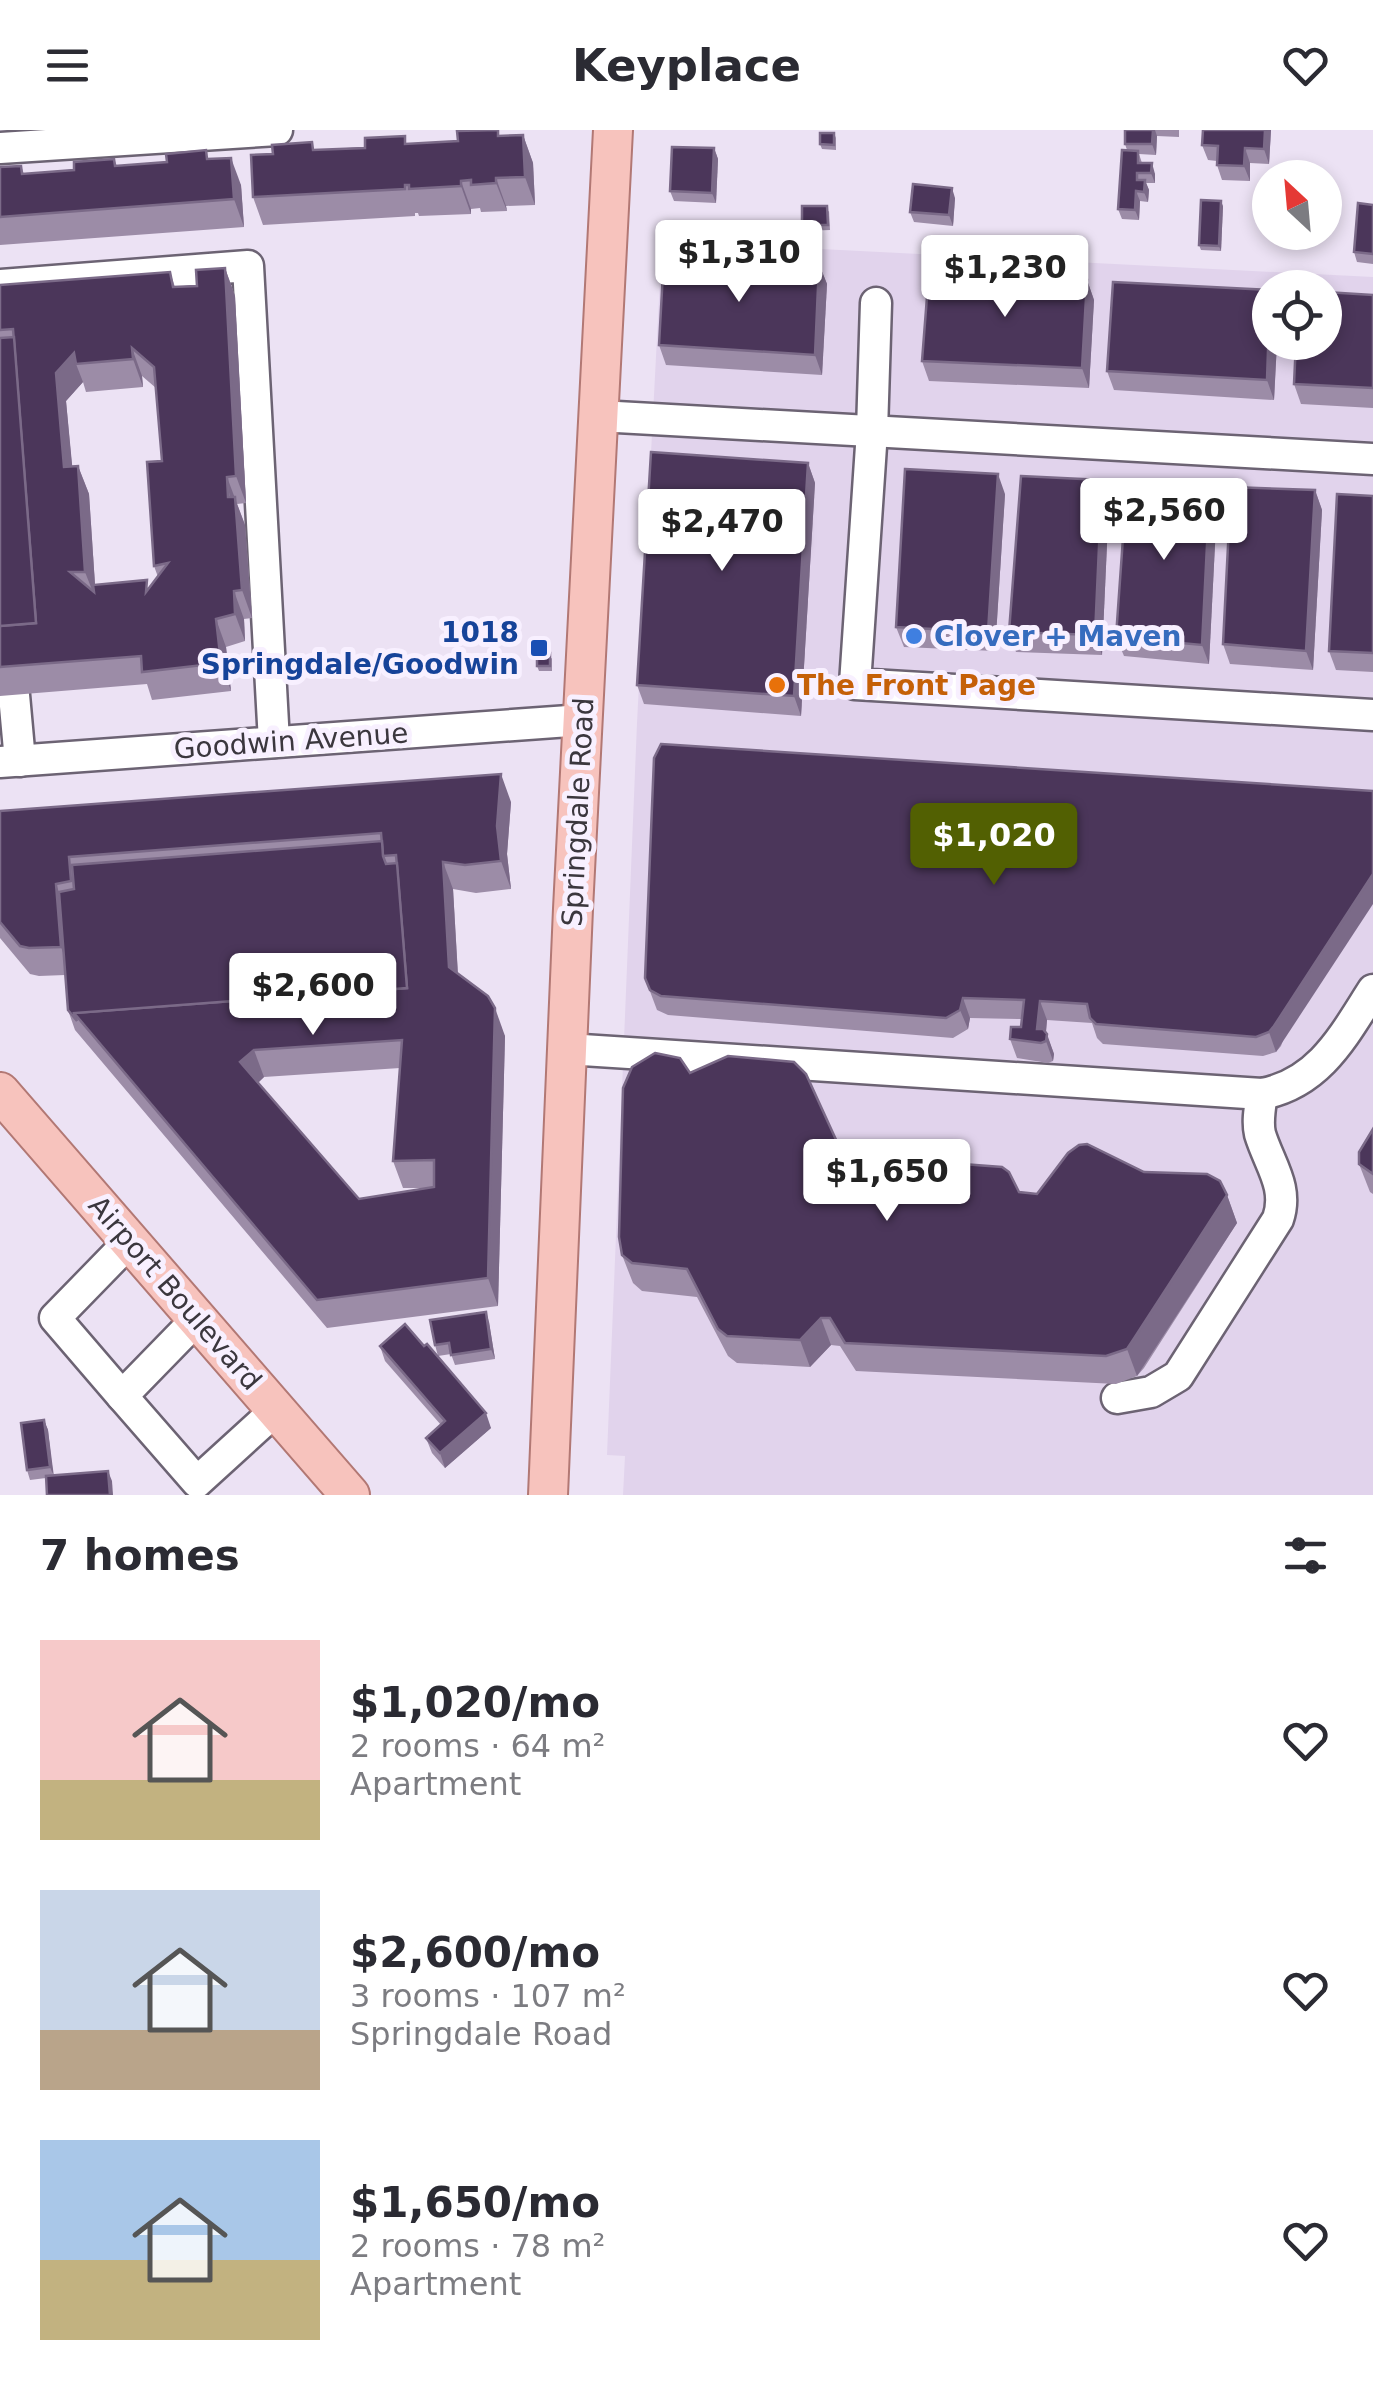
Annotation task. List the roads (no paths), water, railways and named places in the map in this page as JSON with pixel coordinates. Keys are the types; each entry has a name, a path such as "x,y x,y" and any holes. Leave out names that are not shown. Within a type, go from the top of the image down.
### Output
{"main road":[{"name":"Springdale Road","path":"548,1495 566,1049 614,130"},
{"name":"Airport Boulevard","path":"0,1092 350,1495"}],"street":[{"path":"0,148 277,130"},
{"path":"0,285 248,266 274,742"},
{"path":"876,303 872,431 855,684 1373,716"},
{"path":"599,416 1373,459"},
{"path":"10,762 14,695"},
{"name":"Goodwin Avenue","path":"10,762 583,720"},
{"path":"566,1049 1262,1094 1297,1083 1318,1067 1373,990"},
{"path":"1117,1398 1150,1392 1178,1376 1278,1219 1284,1203 1259,1131 1262,1094"},
{"path":"130,1242 56,1318 122,1396 198,1482 276,1410"},
{"path":"122,1396 197,1319"}],"place":[{"name":"Clover + Maven","path":"914,636"},
{"name":"1018 Springdale/Goodwin","path":"539,648"},
{"name":"The Front Page","path":"777,685"}]}
